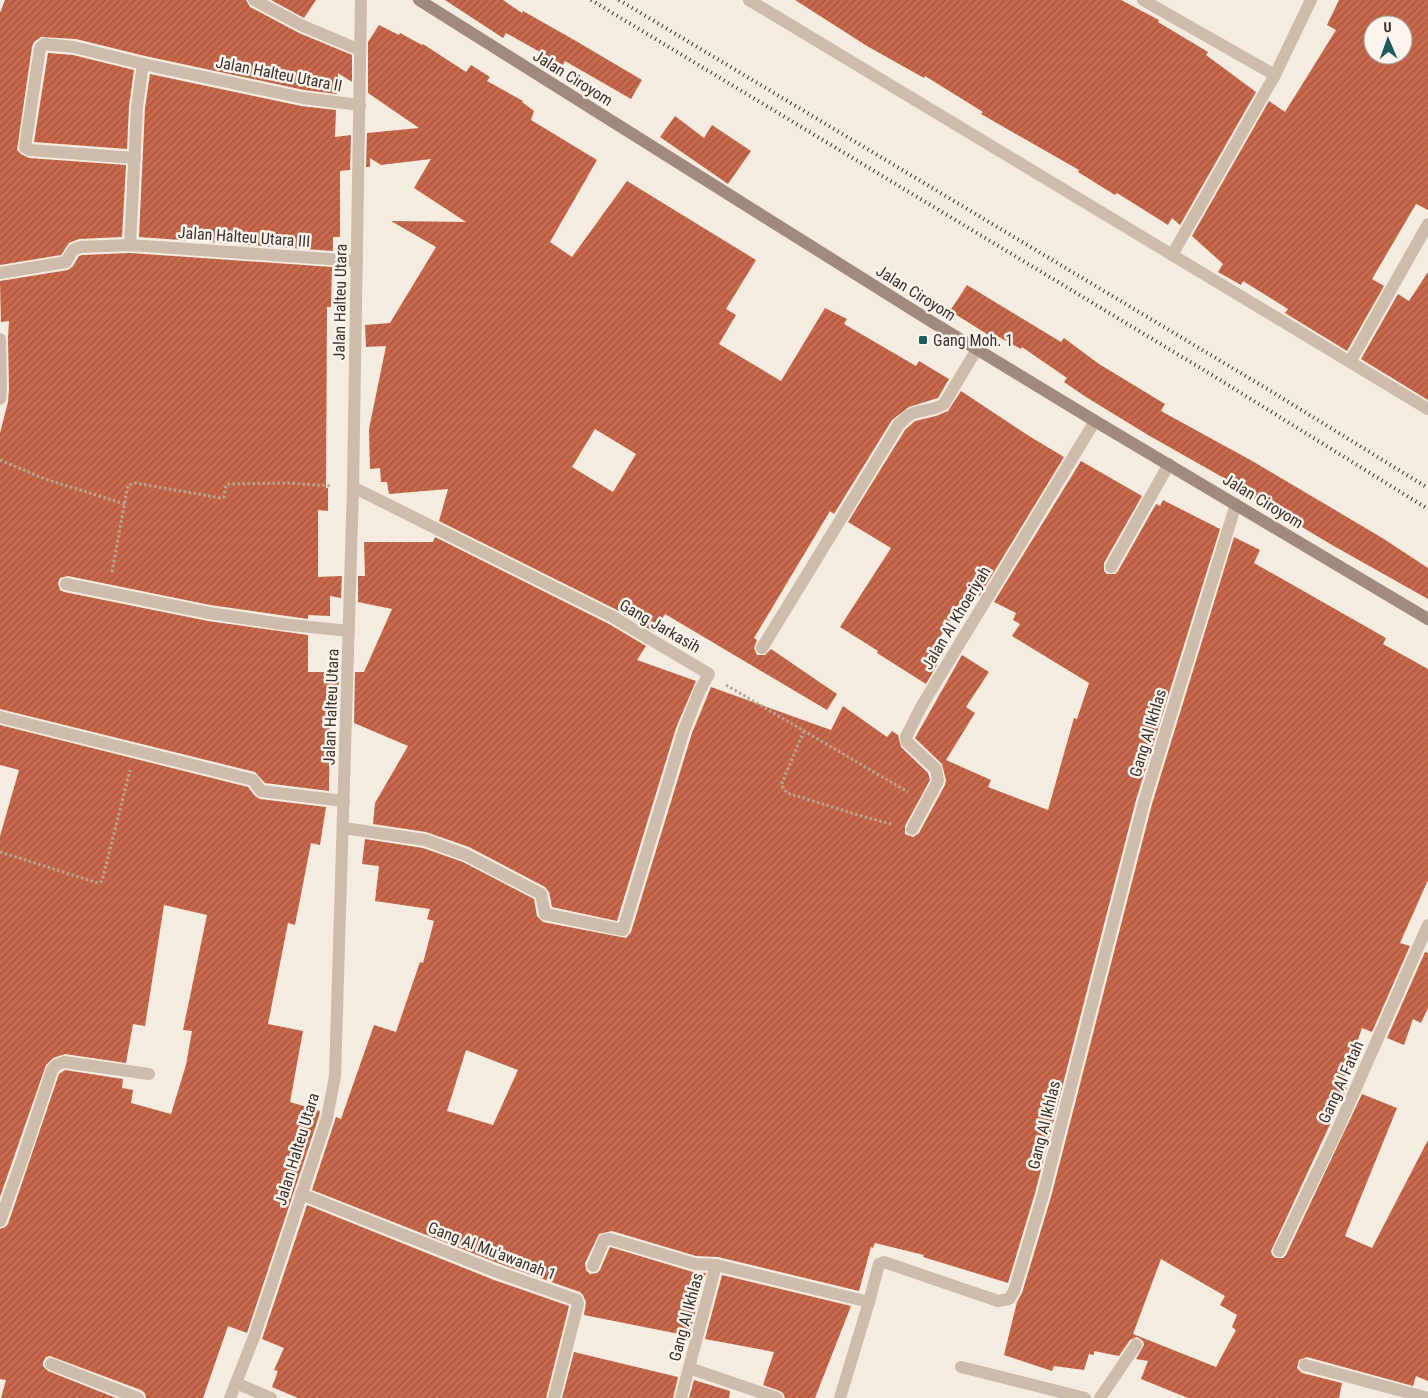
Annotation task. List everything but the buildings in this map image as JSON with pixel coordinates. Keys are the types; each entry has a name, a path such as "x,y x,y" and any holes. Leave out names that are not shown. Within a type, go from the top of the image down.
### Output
{"main road":[{"name":"Jalan Ciroyom","path":"419,0 1095,422 1428,618"}],"street":[{"path":"254,0 303,26 360,50"},
{"name":"Jalan Halteu Utara","path":"230,1398 254,1337 327,1118 335,1076 353,487 361,0"},
{"path":"1143,0 1275,75"},
{"path":"1172,255 1275,75 1311,0"},
{"path":"756,2 1428,409"},
{"name":"Jalan Halteu Utara II","path":"135,158 30,150 26,147 40,48 44,44 74,47 143,64 303,98 360,105"},
{"path":"130,246 137,107 143,64"},
{"path":"1350,362 1428,224"},
{"name":"Jalan Halteu Utara III","path":"0,273 66,262 73,250 80,247 130,246 357,260"},
{"path":"0,339 0,399"},
{"path":"762,648 899,424 909,416 919,412 935,410 944,404 977,349"},
{"name":"Jalan Al Khoeriyah","path":"912,829 938,781 936,769 906,742 906,737 921,707 1095,422"},
{"path":"1111,567 1169,464"},
{"name":"Gang Jarkasih","path":"344,828 425,840 466,855 541,894 545,914 622,930 684,730 708,674 613,617 353,487"},
{"name":"Gang Al Ikhlas","path":"681,1398 716,1265 869,1302 879,1264 884,1262 998,1301 1010,1299 1043,1195 1144,802 1236,504"},
{"path":"66,584 246,619 349,631"},
{"path":"0,717 253,780 261,791 344,801"},
{"name":"Gang Al Fatah","path":"1279,1251 1336,1133 1428,925"},
{"path":"0,1221 52,1070 56,1065 64,1062 149,1074"},
{"name":"Gang Al Mu'awanah 1","path":"301,1194 497,1272 577,1300 578,1304 569,1343 554,1398"},
{"path":"592,1266 604,1240 610,1239 687,1262 716,1265"},
{"path":"840,1398 869,1302"},
{"path":"1100,1398 1136,1345"},
{"path":"51,1364 138,1398"},
{"path":"1305,1365 1428,1398"},
{"path":"960,1367 1085,1398"},
{"path":"689,1368 778,1398"},
{"path":"236,1383 271,1398"}],"path":[{"path":"0,460 45,479 125,504"},
{"path":"109,592 128,485 134,483 221,498 224,497 226,485 229,484 287,483 353,487"},
{"path":"708,674 927,803"},
{"path":"804,731 782,785 787,793 912,829"},
{"path":"0,852 98,883 102,881 135,751"}],"railway":[{"path":"591,0 1212,375 1428,509"},
{"path":"619,0 1269,390 1428,488"}],"place":[{"name":"Gang Moh. 1","path":"923,340"}]}
